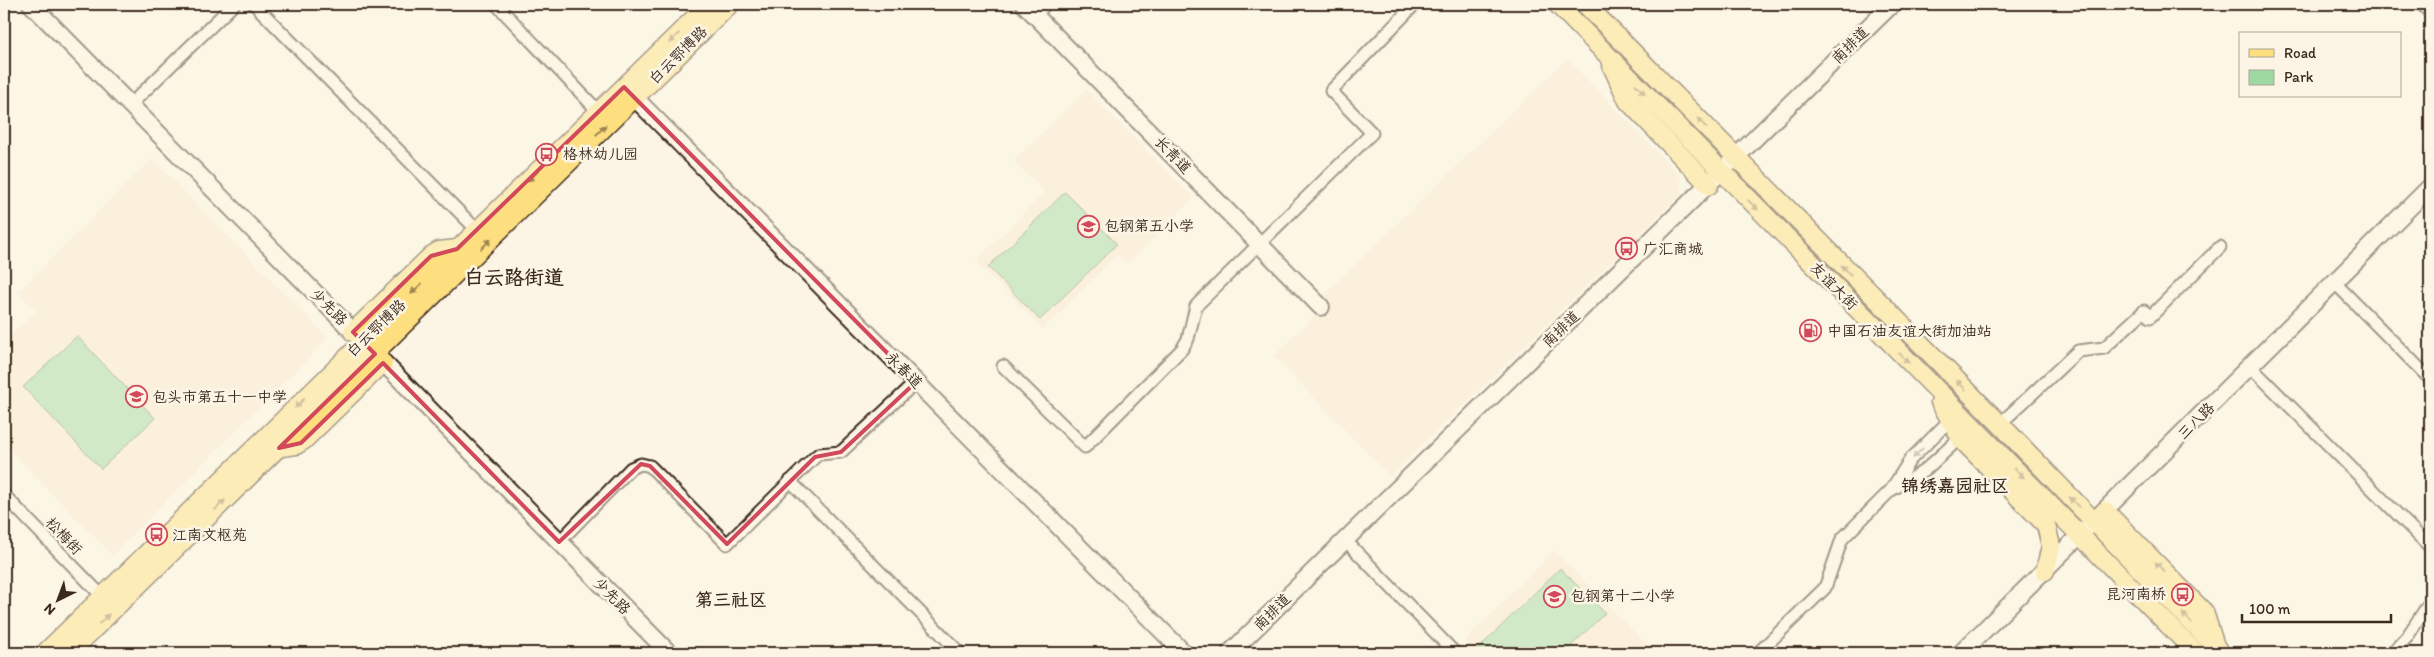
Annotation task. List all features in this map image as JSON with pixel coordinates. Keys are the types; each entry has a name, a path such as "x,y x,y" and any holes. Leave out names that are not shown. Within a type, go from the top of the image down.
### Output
{"main road":[{"name":"白云鄂博路","path":"45,653 102,597 368,348 629,92 709,4"},
{"name":"白云鄂博路","path":"368,348 431,256 439,251 457,250 600,112 629,92 730,4"},
{"name":"友谊大街","path":"1557,4 1605,52 1715,179 1930,384 2196,653"},
{"name":"友谊大街","path":"1592,6 1736,158 2000,424 2099,517 2219,651"},
{"path":"69,653 279,448 301,443 368,348"},
{"path":"1930,384 1961,437 2046,525 2051,546 2045,571"}],"street":[{"name":"少先路","path":"30,4 669,653"},
{"path":"130,105 234,4"},
{"path":"254,4 477,230"},
{"path":"496,4 600,112"},
{"path":"1003,366 1085,447 1182,349 1188,339 1196,306 1372,133 1331,91 1415,4"},
{"name":"南排道","path":"1232,653 1892,4"},
{"path":"2425,4 2430,9"},
{"path":"1577,24 1592,6"},
{"name":"长青道","path":"1035,7 1321,307"},
{"name":"永春道","path":"629,92 1184,653"},
{"name":"三八路","path":"1961,653 2430,187"},
{"path":"2000,424 2078,351 2104,348 2144,311 2150,317 2220,247"},
{"path":"2334,282 2430,380"},
{"path":"2250,366 2430,547"},
{"path":"559,542 632,468 641,464 650,466 727,544 819,454 835,454 846,448 916,382"},
{"path":"1758,653 1825,588 1842,539 1891,490 1910,460 1950,420"},
{"path":"1891,490 1924,472 1961,437"},
{"path":"790,481 960,653"},
{"name":"松梅街","path":"4,495 102,597"},
{"path":"1345,540 1455,653"},
{"path":"2392,653 2401,645 2430,602"}],"highlighted area":[{"path":"624,87 916,382 841,452 815,457 727,544 650,466 641,464 559,542 383,363 301,443 279,448 375,354 353,332 431,256 457,249"}],"shaded area":[{"path":"1567,59 1681,177 1681,194 1390,476 1274,356 1326,305 1320,299"},
{"name":"包钢第五小学","path":"1086,90 1194,198 1127,264 1117,255 1043,329 976,261 1045,192 1014,161"},
{"name":"包头市第五十一中学","path":"152,159 328,338 112,555 4,444 4,350 11,335 37,311 18,292"},
{"name":"包钢第十二小学","path":"1554,551 1655,653 1477,653 1464,641"}],"green space":[{"path":"1065,192 1117,244 1040,320 988,267"},
{"path":"77,336 155,418 101,469 23,387"},
{"path":"1560,568 1605,613 1564,653 1480,653 1477,650"}],"place":[{"name":"格林幼儿园","path":"547,154"},
{"name":"包钢第五小学","path":"1088,226"},
{"name":"广汇商城","path":"1627,249"},
{"name":"中国石油友谊大街加油站","path":"1811,331"},
{"name":"包头市第五十一中学","path":"136,397"},
{"name":"江南文枢苑","path":"156,535"},
{"name":"昆河南桥","path":"2182,594"},
{"name":"包钢第十二小学","path":"1554,596"}],"district":[{"name":"白云路街道","path":"514,277"},
{"name":"锦绣嘉园社区","path":"1955,486"},
{"name":"第三社区","path":"731,600"}]}
